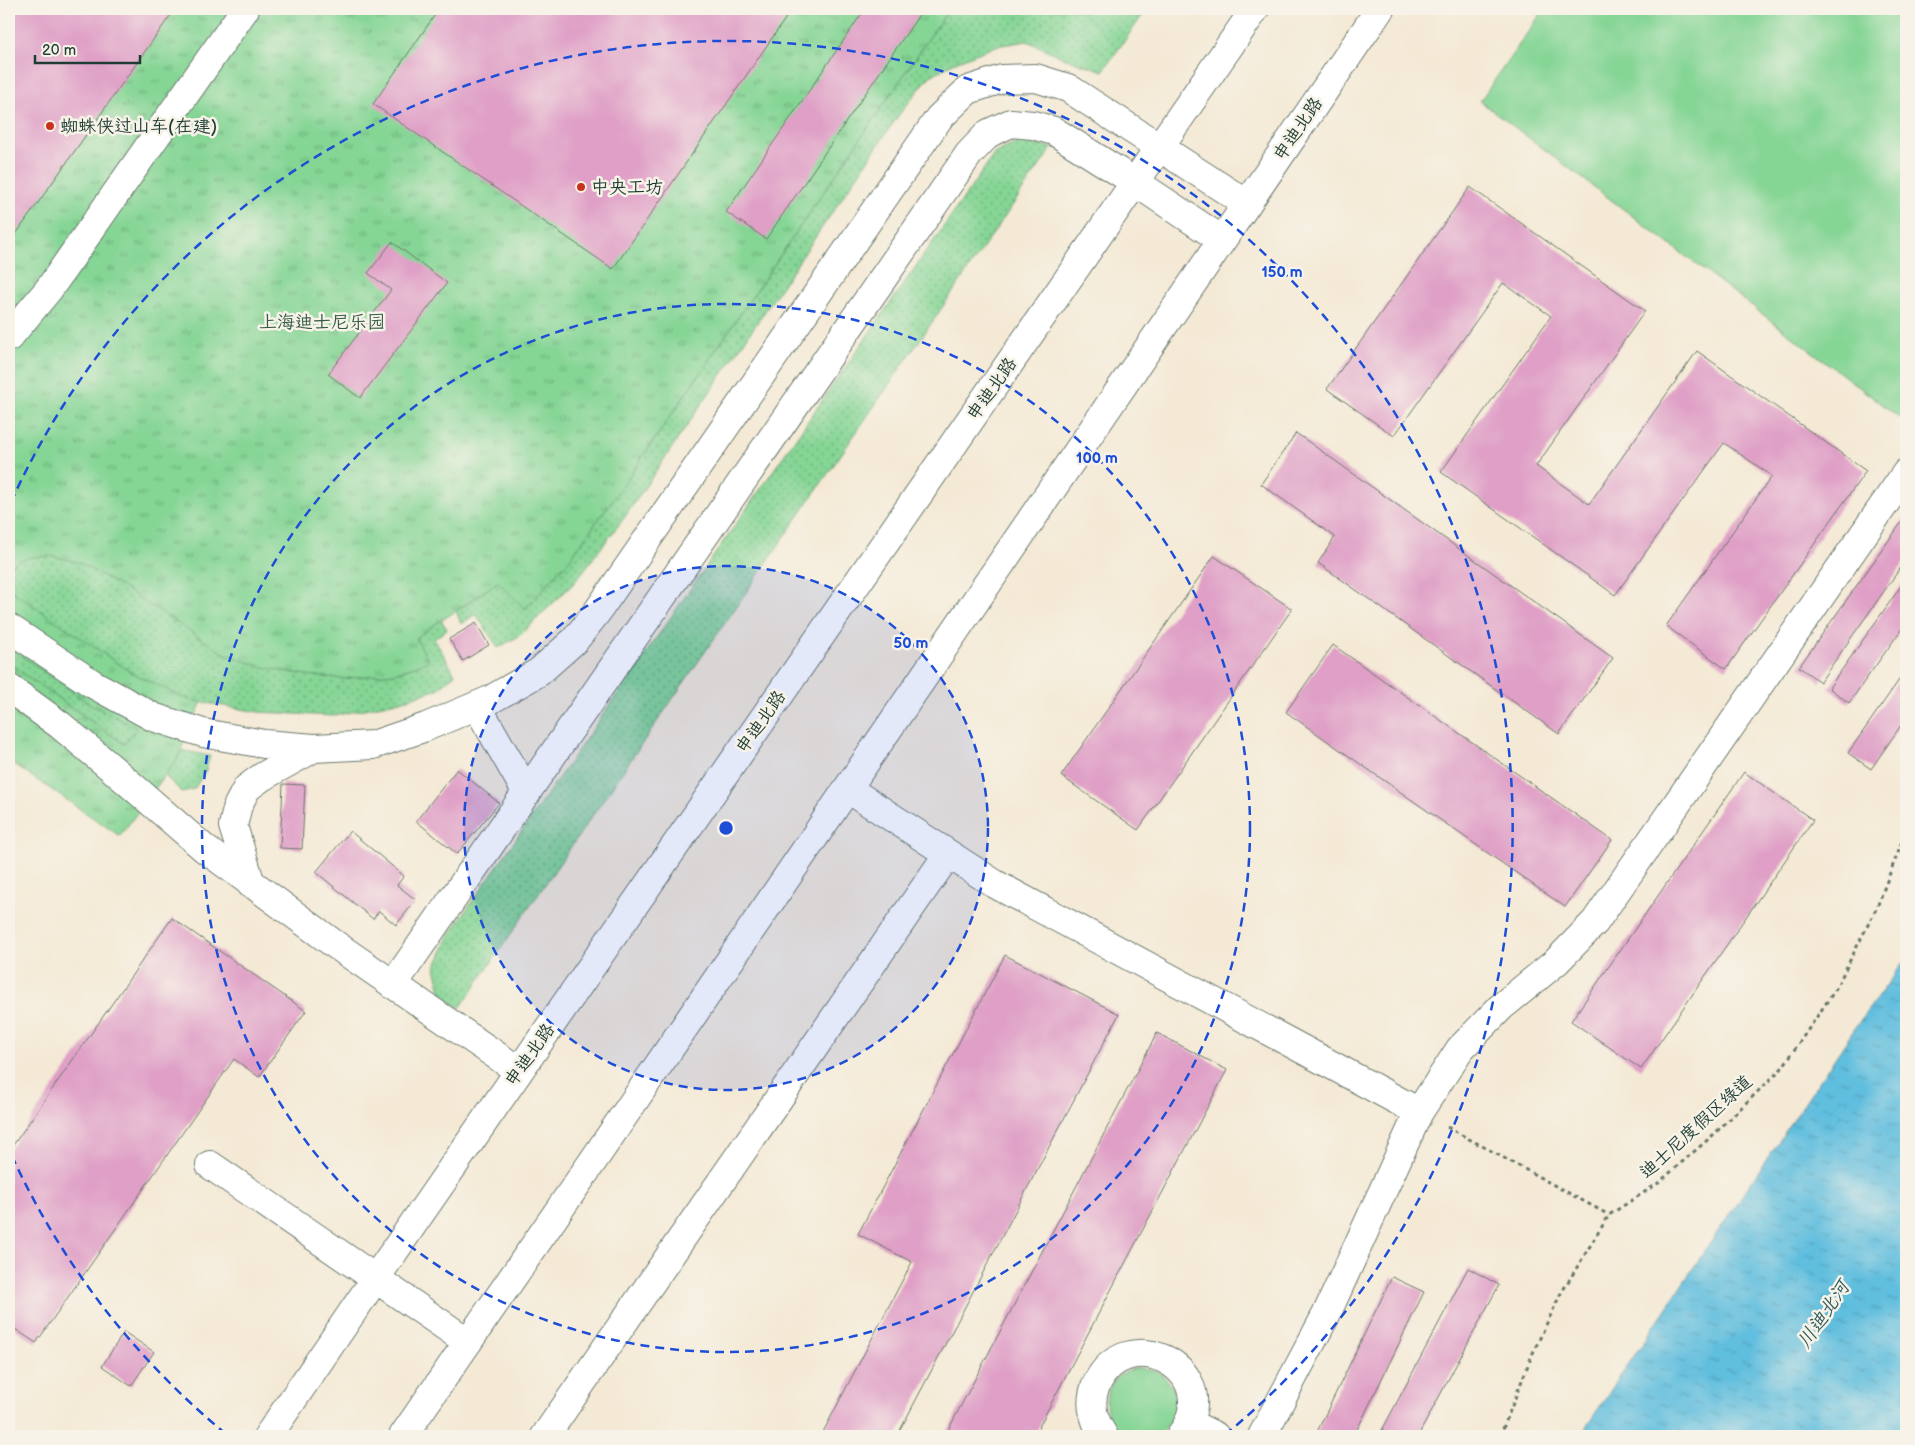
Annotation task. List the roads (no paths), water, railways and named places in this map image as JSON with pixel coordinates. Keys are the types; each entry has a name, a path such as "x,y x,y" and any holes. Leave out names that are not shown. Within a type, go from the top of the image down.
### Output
{"street":[{"path":"9,337 49,289 245,9"},
{"name":"申迪北路","path":"268,1436 1256,9"},
{"name":"申迪北路","path":"403,1436 848,789 1380,9"},
{"path":"9,628 93,684 153,717 203,733 264,744 314,748 373,744 426,727 490,700 539,672 580,633 598,612 939,118 968,90 1002,79 1036,78 1068,88 1247,204"},
{"path":"393,985 963,162 990,133 1011,123 1033,124 1054,131 1222,240"},
{"path":"1262,1436 1326,1315 1419,1112 1460,1049 1501,1007 1556,962 1595,922 1906,474"},
{"path":"9,688 60,725 205,849 251,884 393,985 519,1071"},
{"path":"477,706 527,793"},
{"path":"251,884 234,826 238,805 247,788 262,777 314,748"},
{"path":"848,789 995,884 1419,1112"},
{"path":"545,1436 948,854"},
{"path":"210,1165 468,1342"},
{"path":"1104,1436 1096,1424 1092,1408 1093,1391 1101,1376 1112,1363 1126,1356 1143,1353 1159,1355 1173,1363 1185,1375 1191,1390 1192,1407 1184,1430 1215,1436"}],"water":[{"name":"川迪北河","path":"1906,959 1906,1431 1903,1436 1580,1436 1862,1018"}],"place":[{"name":"蜘蛛侠过山车(在建)","path":"50,126"},
{"name":"中央工坊","path":"581,187"}],"park label":[{"name":"上海迪士尼乐园","path":"322,322"}]}
